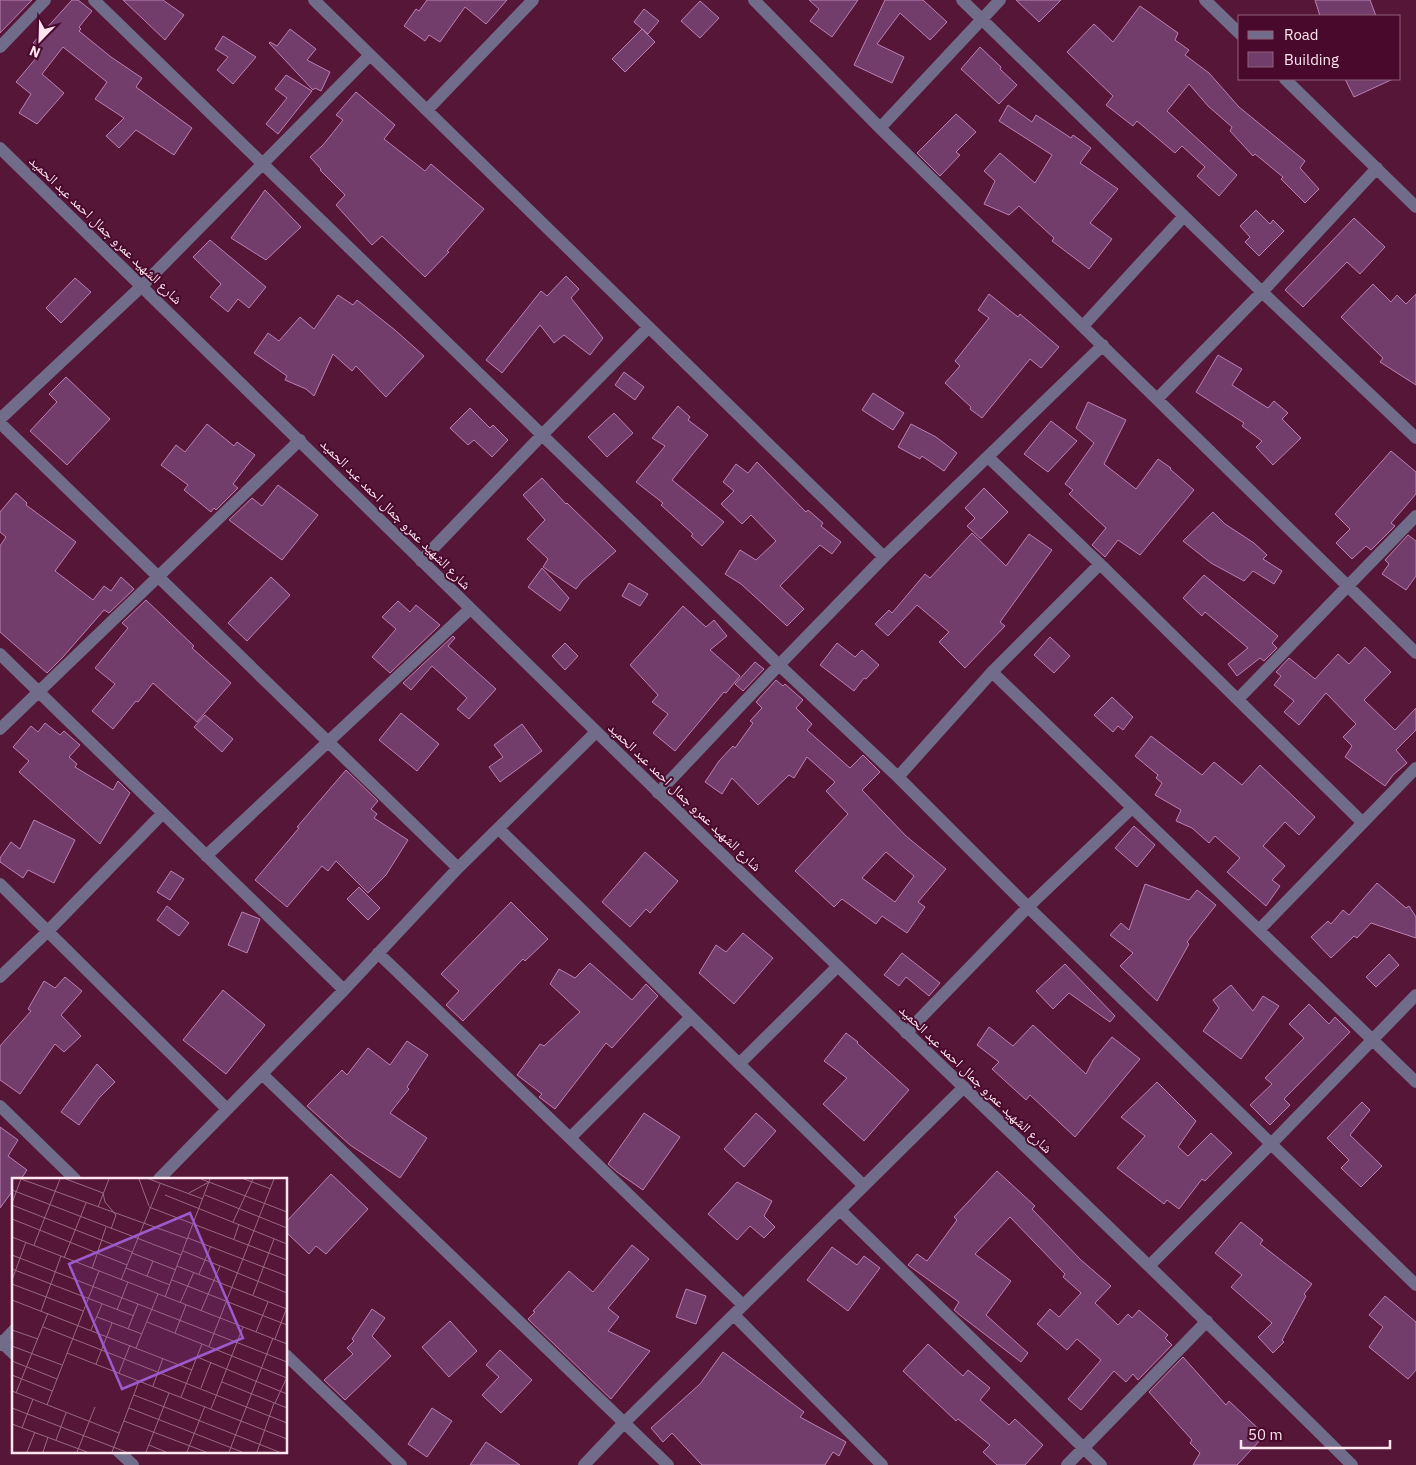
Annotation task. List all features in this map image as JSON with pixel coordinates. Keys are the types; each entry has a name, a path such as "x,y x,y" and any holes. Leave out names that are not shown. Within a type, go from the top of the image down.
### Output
{"street":[{"path":"0,47 45,0"},
{"path":"94,0 779,665 898,777 1028,907 1416,1285"},
{"path":"314,0 884,557"},
{"path":"427,110 533,0"},
{"path":"754,0 880,128 1416,653"},
{"path":"962,0 1262,292 1416,438"},
{"path":"880,128 1000,0"},
{"path":"1212,2 1238,32"},
{"path":"370,55 142,286 0,421 458,868"},
{"path":"1286,80 1416,207"},
{"name":"شارع الشهيد عمرو جمال احمد عبد الحميد","path":"0,148 658,793 906,1033 1150,1265 1352,1465"},
{"path":"1157,399 1262,292 1377,168"},
{"path":"1083,326 1184,216"},
{"path":"421,561 649,327"},
{"path":"658,793 884,557 1103,346"},
{"path":"0,729 300,440"},
{"path":"988,457 1100,564 1362,822"},
{"path":"1238,699 1416,516"},
{"path":"898,777 992,672 1100,564"},
{"path":"206,856 470,609"},
{"path":"0,654 344,990"},
{"path":"992,672 1416,1082"},
{"path":"160,1178 344,990 458,868 596,732"},
{"path":"1259,930 1416,768"},
{"path":"906,1033 1028,907 1132,808"},
{"path":"0,976 47,932 162,814"},
{"path":"499,829 864,1186"},
{"path":"0,884 227,1109"},
{"path":"378,953 570,1138 738,1310 882,1465"},
{"path":"739,1064 838,967"},
{"path":"1150,1265 1416,995"},
{"path":"570,1138 692,1017"},
{"path":"262,1074 623,1424 668,1465"},
{"path":"584,1465 623,1424 964,1087"},
{"path":"0,1106 74,1178"},
{"path":"840,1210 1101,1465"},
{"path":"1067,1465 1207,1322"},
{"path":"12,1332 1,1343 12,1352"},
{"path":"288,1358 401,1465"},
{"path":"119,1452 133,1465"}],"building":[{"path":"0,0 32,0 0,33"},
{"path":"72,0 78,0 92,11 79,27 81,29 79,31 111,57 142,78 136,87 192,128 174,155 136,130 119,148 106,136 124,118 95,99 107,82 63,47 42,74 64,93 37,124 19,113 31,94 16,82 42,51 33,43"},
{"path":"123,0 163,0 184,15 165,40"},
{"path":"427,0 507,0 486,24 465,7 440,42 429,35 425,41 404,26 416,9 419,11"},
{"path":"809,0 858,0 832,37 810,21 819,9"},
{"path":"885,0 923,0 947,22 930,40 900,13 877,44 904,57 892,83 854,65"},
{"path":"1016,0 1061,0 1039,22"},
{"path":"1315,0 1370,0 1376,15 1320,15"},
{"path":"700,1 719,18 700,38 681,21"},
{"path":"1140,6 1178,33 1175,40 1189,50 1185,55 1209,73 1239,107 1305,161 1300,168 1319,189 1305,203 1281,179 1283,177 1255,154 1253,156 1230,131 1232,127 1208,106 1189,84 1167,111 1237,175 1219,196 1197,176 1205,167 1182,146 1175,153 1137,121 1133,126 1106,105 1113,96 1067,52 1094,24 1113,42"},
{"path":"644,9 659,21 648,34 634,22"},
{"path":"290,29 316,49 307,60 330,72 321,91 315,88 313,90 269,43 277,46"},
{"path":"642,29 655,42 625,72 612,59"},
{"path":"223,36 256,57 233,84 217,70 228,57 215,49"},
{"path":"980,47 1017,85 999,104 961,69"},
{"path":"286,75 312,91 278,134 266,124 287,98 275,89"},
{"path":"1346,80 1391,80 1354,97"},
{"path":"356,92 395,125 384,139 425,171 431,164 484,209 447,251 449,252 425,277 382,236 372,245 336,205 345,195 310,157 323,145 343,120 336,115"},
{"path":"1008,105 1032,122 1036,115 1071,138 1073,135 1091,148 1080,163 1118,189 1090,223 1112,239 1089,269 1052,241 1054,238 1019,206 1009,215 984,204 995,181 984,171 1000,153 1035,183 1052,155 999,121"},
{"path":"956,114 976,132 956,152 960,155 940,176 917,153"},
{"path":"265,190 301,227 266,260 231,238"},
{"path":"1256,210 1270,224 1273,220 1284,231 1259,256 1245,242 1250,237 1240,226"},
{"path":"1354,218 1385,247 1360,274 1347,262 1303,307 1285,290"},
{"path":"210,240 266,287 249,308 238,299 228,312 210,297 221,284 193,257"},
{"path":"566,276 579,289 571,298 603,338 590,355 564,335 554,343 540,325 502,373 486,360 541,291 547,296"},
{"path":"75,278 91,292 61,323 46,308"},
{"path":"1373,284 1391,302 1397,295 1406,304 1416,294 1416,385 1380,362 1383,358 1341,317"},
{"path":"989,294 1018,317 1020,314 1059,347 1041,368 1030,359 982,418 970,409 971,407 945,383 960,366 955,361 989,318 978,310"},
{"path":"338,295 353,305 357,300 424,356 386,397 356,366 352,371 333,354 314,396 306,389 285,380 287,376 254,353 268,333 279,341 300,317 314,329"},
{"path":"1218,355 1242,369 1232,385 1268,408 1274,401 1288,413 1282,419 1301,438 1273,465 1256,447 1262,441 1242,426 1244,423 1196,392"},
{"path":"624,372 644,387 635,400 615,385"},
{"path":"66,377 110,419 67,465 30,431 57,402 49,394"},
{"path":"873,393 904,413 893,430 862,410"},
{"path":"1088,402 1126,420 1104,464 1136,489 1158,459 1171,468 1194,490 1140,555 1118,540 1105,557 1092,545 1106,528 1069,494 1073,490 1065,484 1094,443 1076,428"},
{"path":"678,406 690,417 688,420 708,435 672,480 724,522 702,546 691,536 693,534 661,505 663,503 636,482 665,446 652,438"},
{"path":"470,408 490,428 493,425 508,440 492,457 474,440 468,445 450,428"},
{"path":"614,413 633,433 607,457 588,437"},
{"path":"1051,421 1077,441 1048,472 1024,454"},
{"path":"207,424 234,446 237,442 255,455 233,484 238,488 216,510 214,508 211,512 184,490 188,485 161,465 176,445 185,452"},
{"path":"911,424 936,437 957,453 944,471 922,456 920,459 898,447"},
{"path":"1391,451 1416,472 1416,494 1391,523 1395,526 1371,550 1366,546 1352,559 1336,543 1350,529 1335,514"},
{"path":"757,462 806,512 808,510 823,523 821,526 841,542 832,554 820,545 780,586 804,609 787,626 741,584 725,574 740,550 756,560 776,541 751,515 742,524 721,504 734,491 723,482 736,464 748,473"},
{"path":"542,478 566,504 616,551 582,581 576,589 543,567 548,559 527,539 545,520 523,495"},
{"path":"278,485 318,515 282,560 229,520 252,498 262,506"},
{"path":"984,488 1008,512 981,539 967,526 975,518 965,508"},
{"path":"16,493 27,503 26,505 76,542 55,571 93,600 104,586 111,591 121,577 134,589 109,613 104,610 47,673 0,632 0,546 6,537 0,532 0,512"},
{"path":"1213,512 1225,524 1254,543 1267,555 1263,559 1282,571 1274,584 1253,571 1244,581 1211,563 1183,541"},
{"path":"972,533 1006,566 1029,534 1052,550 1000,622 1005,626 965,668 939,642 949,632 917,605 888,636 875,624 889,610 892,613 925,574 930,578"},
{"path":"1408,535 1416,541 1416,576 1406,590 1382,574 1389,564 1385,560"},
{"path":"542,568 569,598 560,611 528,587"},
{"path":"1204,575 1278,636 1272,643 1277,648 1264,661 1260,658 1237,676 1228,664 1248,648 1205,612 1202,616 1183,598"},
{"path":"271,577 290,595 247,641 228,623"},
{"path":"629,583 648,594 640,606 622,596"},
{"path":"146,600 194,646 192,648 231,683 197,722 153,683 113,729 92,711 115,684 95,668 128,628 122,623"},
{"path":"398,601 410,612 416,605 440,625 390,673 372,657 396,629 382,617"},
{"path":"683,606 706,627 714,620 727,636 710,650 740,676 726,693 724,692 675,751 653,733 668,714 652,702 658,695 630,665"},
{"path":"453,636 455,638 448,646 496,689 469,719 457,709 467,698 432,666 411,690 403,683"},
{"path":"1050,637 1070,656 1054,673 1034,655"},
{"path":"565,643 578,656 565,670 552,656"},
{"path":"837,643 855,657 862,650 879,665 866,679 864,678 854,691 820,665"},
{"path":"1365,647 1391,672 1364,700 1395,730 1416,708 1416,730 1396,750 1407,763 1393,775 1385,786 1345,757 1352,746 1343,737 1356,724 1326,693 1299,725 1284,712 1294,701 1274,685 1281,676 1276,672 1289,658 1315,679 1338,654 1349,664"},
{"path":"755,662 764,669 743,691 735,684"},
{"path":"776,680 783,686 785,684 803,700 796,708 812,724 807,730 850,768 863,755 880,772 862,790 906,836 946,869 918,902 925,907 907,933 882,916 876,924 842,899 834,907 795,871 848,814 826,791 835,782 807,757 794,778 789,775 758,805 732,778 722,794 705,782 719,761 733,746 735,748 753,723 750,721 762,708 756,702","holes":["886,852 914,876 895,902 862,878"]},
{"path":"1112,697 1133,717 1123,730 1118,726 1113,732 1094,715"},
{"path":"401,713 439,744 417,771 379,740"},
{"path":"205,715 233,739 222,752 194,727"},
{"path":"45,723 60,735 64,731 80,745 69,757 77,764 75,767 113,790 118,781 130,793 100,844 19,772 29,761 13,747 31,726 38,732"},
{"path":"522,724 542,751 500,782 489,767 503,757 494,745"},
{"path":"1151,736 1202,775 1214,762 1242,785 1260,765 1315,817 1299,835 1285,822 1263,846 1285,866 1272,880 1280,886 1266,906 1227,872 1240,858 1215,836 1209,843 1192,828 1176,821 1181,810 1155,795 1162,783 1156,778 1158,775 1135,756"},
{"path":"346,770 378,801 371,809 377,814 374,818 408,840 386,875 368,893 336,861 328,871 322,866 287,907 255,880"},
{"path":"34,820 75,840 54,883 28,870 23,878 0,862 0,858 11,842 20,849"},
{"path":"1134,826 1155,845 1137,867 1115,848"},
{"path":"645,852 678,881 650,913 646,909 630,927 602,902"},
{"path":"171,871 184,879 170,900 157,892"},
{"path":"1377,883 1406,908 1409,906 1416,917 1416,938 1371,923 1357,938 1354,936 1331,958 1311,937 1328,921 1331,924 1343,910 1349,915"},
{"path":"1145,884 1189,900 1197,890 1216,905 1187,942 1189,944 1157,1001 1120,966 1133,953 1110,935 1121,923 1129,930"},
{"path":"359,887 380,908 368,920 347,899"},
{"path":"511,902 548,939 525,961 523,959 463,1021 446,1005 459,991 441,974"},
{"path":"167,906 189,923 179,936 157,920"},
{"path":"242,912 260,919 247,953 228,945"},
{"path":"743,933 773,958 734,1004 699,973 716,945 726,952"},
{"path":"902,953 940,983 929,996 906,977 899,986 884,975"},
{"path":"1389,954 1399,965 1376,987 1366,977"},
{"path":"590,963 632,1000 646,984 658,996 612,1048 606,1043 555,1109 539,1097 542,1094 517,1075 540,1044 544,1046 580,1012 550,984 559,969 575,978"},
{"path":"1065,964 1115,1016 1110,1022 1069,993 1053,1009 1036,991"},
{"path":"65,977 82,991 61,1015 81,1036 64,1052 55,1044 20,1094 0,1080 0,1046 31,1011 28,1009 44,981 55,988"},
{"path":"1231,985 1253,1011 1263,996 1279,1006 1241,1059 1203,1031 1219,1008 1213,1000"},
{"path":"223,990 265,1025 226,1074 183,1040"},
{"path":"1309,1004 1329,1024 1335,1017 1350,1032 1284,1099 1290,1105 1270,1125 1250,1105 1272,1084 1265,1078 1304,1038 1289,1024"},
{"path":"1033,1025 1086,1074 1093,1060 1112,1037 1140,1059 1075,1137 1030,1095 1026,1100 992,1069 999,1062 977,1045 989,1027 1013,1046"},
{"path":"846,1033 909,1090 864,1141 823,1104 847,1078 824,1061"},
{"path":"407,1041 428,1055 407,1087 409,1089 390,1113 427,1138 400,1178 350,1145 307,1106 342,1070 347,1075 368,1048 390,1065"},
{"path":"97,1064 115,1082 99,1098 79,1125 61,1112"},
{"path":"1157,1082 1196,1121 1178,1147 1188,1156 1211,1133 1232,1153 1205,1181 1202,1179 1179,1209 1167,1200 1164,1204 1117,1168 1145,1136 1121,1117"},
{"path":"1362,1102 1370,1110 1350,1135 1382,1166 1361,1187 1341,1168 1349,1160 1327,1138"},
{"path":"644,1113 680,1137 643,1190 608,1164"},
{"path":"756,1113 776,1131 744,1167 724,1149"},
{"path":"0,1127 18,1140 8,1156 27,1170 22,1178 12,1178 12,1192 0,1208"},
{"path":"997,1171 1035,1206 1032,1209 1080,1259 1111,1286 1095,1303 1118,1325 1128,1314 1132,1318 1139,1310 1168,1335 1165,1338 1172,1345 1138,1380 1133,1374 1126,1382 1114,1371 1081,1410 1068,1399 1101,1360 1077,1339 1067,1350 1037,1324 1050,1309 1059,1317 1081,1293 1063,1277 1065,1274 1010,1217 975,1254 1011,1281 986,1315 1028,1353 1021,1362 954,1310 959,1302 908,1265 917,1254 927,1261 957,1220 954,1217"},
{"path":"331,1174 368,1209 326,1254 316,1246 309,1254 288,1234 288,1220"},
{"path":"737,1182 772,1201 764,1216 775,1227 764,1238 750,1226 737,1240 708,1214"},
{"path":"1241,1222 1263,1240 1260,1244 1312,1284 1304,1294 1306,1296 1282,1340 1284,1342 1273,1353 1258,1337 1272,1323 1231,1287 1242,1275 1215,1253"},
{"path":"632,1245 649,1259 608,1308 619,1317 608,1331 650,1351 611,1399 528,1319 569,1271 593,1292"},
{"path":"832,1247 857,1265 864,1256 880,1268 848,1311 807,1280"},
{"path":"686,1289 706,1296 696,1324 676,1317"},
{"path":"1385,1296 1416,1322 1416,1370 1408,1379 1369,1347 1383,1327 1369,1315"},
{"path":"372,1309 385,1318 372,1336 391,1356 345,1400 324,1380 353,1354 347,1348 354,1341 352,1339"},
{"path":"450,1321 477,1351 449,1377 422,1347"},
{"path":"928,1344 963,1376 968,1370 990,1388 980,1400 1009,1425 1015,1419 1043,1445 1025,1465 997,1465 983,1452 990,1445 958,1419 956,1421 903,1371"},
{"path":"500,1350 532,1380 501,1413 482,1395 499,1377 486,1365"},
{"path":"723,1352 804,1412 800,1417 846,1442 839,1456 833,1452 825,1465 702,1465 672,1433 663,1442 651,1428 700,1384"},
{"path":"1183,1357 1226,1405 1229,1401 1265,1435 1237,1465 1193,1465 1200,1453 1190,1443 1192,1440 1149,1392"},
{"path":"432,1408 452,1421 427,1457 408,1444"},
{"path":"486,1442 520,1465 470,1465"}]}
